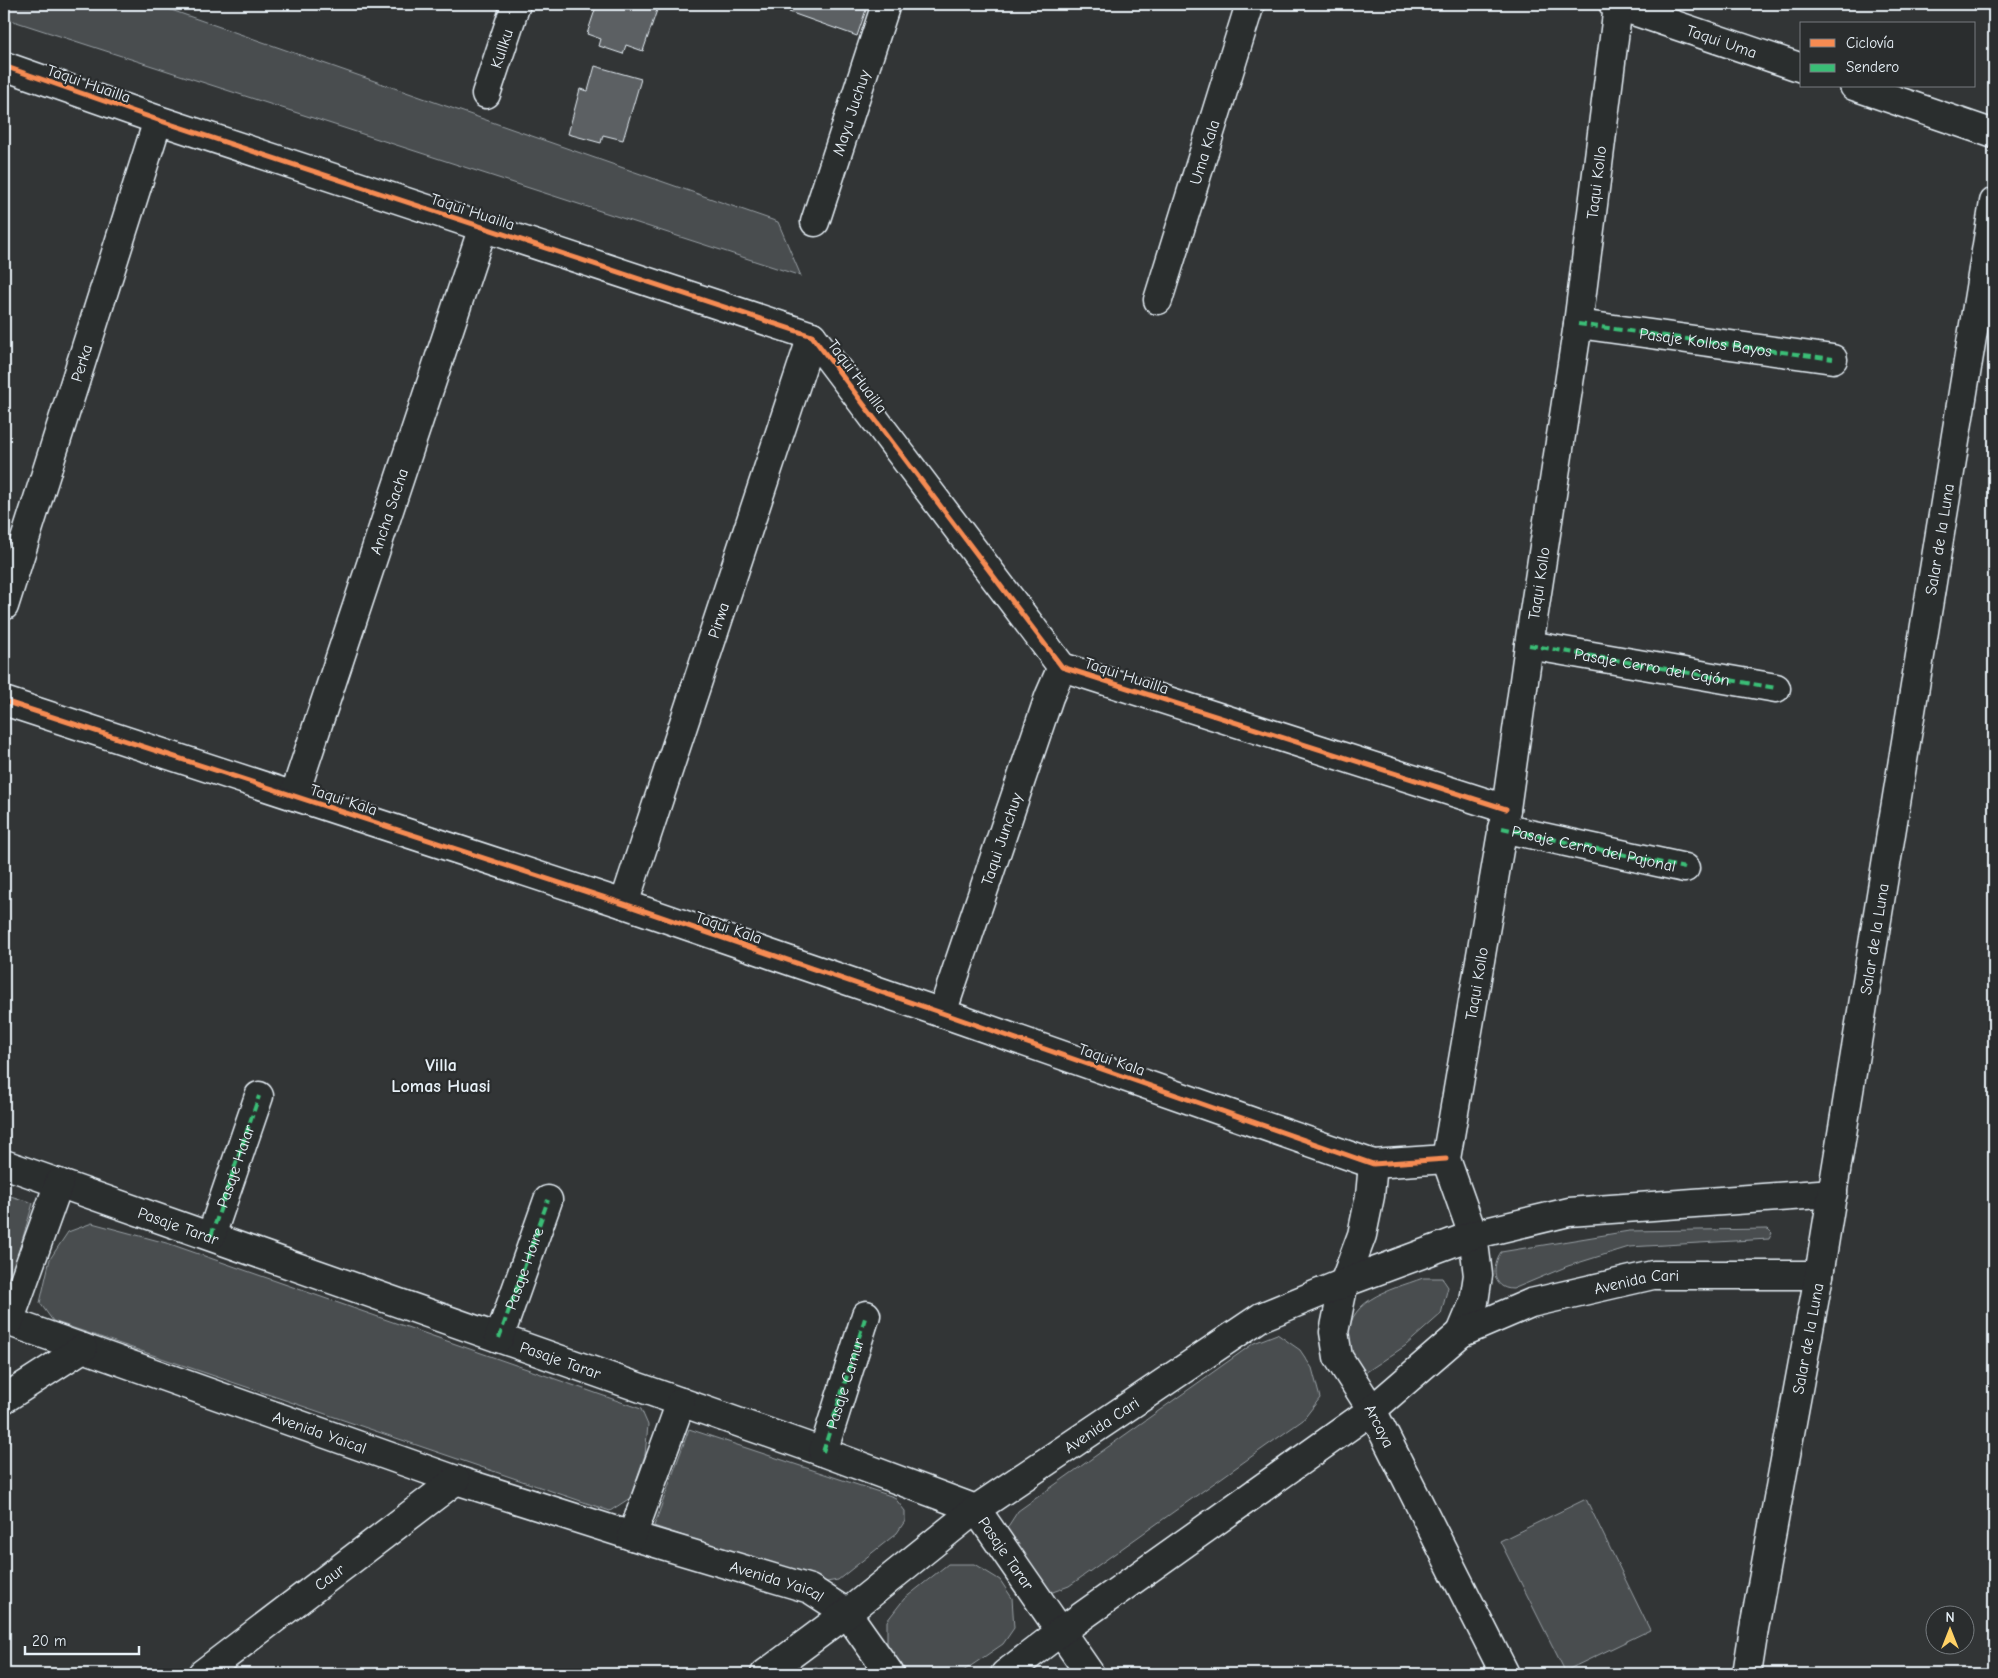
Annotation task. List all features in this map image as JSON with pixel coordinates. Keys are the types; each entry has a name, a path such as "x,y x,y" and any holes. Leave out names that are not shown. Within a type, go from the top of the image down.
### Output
{"street":[{"name":"Kullku","path":"486,94 516,4"},
{"name":"Mayu Juchuy","path":"815,222 886,4"},
{"name":"Uma Kala","path":"1158,300 1250,4"},
{"name":"Taqui Uma","path":"1616,5 1800,67"},
{"name":"Taqui Kollo","path":"1446,1159 1504,818 1578,324 1616,5"},
{"name":"Taqui Huailla","path":"4,66 158,120 812,336 1062,667 1504,818"},
{"path":"1860,88 1994,134"},
{"name":"Perka","path":"4,606 158,120"},
{"name":"Salar de la Luna","path":"1747,1674 1755,1619 1833,1193 1994,202"},
{"name":"Ancha Sacha","path":"294,796 483,227"},
{"name":"Pasaje Kollos Bayos","path":"1578,324 1833,360"},
{"name":"Pirwa","path":"624,904 812,336"},
{"name":"Pasaje Cerro del Cajón","path":"1529,645 1776,688"},
{"name":"Taqui Junchuy","path":"942,1012 1049,697 1062,667"},
{"name":"Taqui Kala","path":"4,701 624,904 942,1012 1373,1164 1446,1159"},
{"name":"Pasaje Cerro del Pajonal","path":"1504,818 1685,868"},
{"name":"Pasaje Halar","path":"211,1236 259,1096"},
{"name":"Avenida Cari","path":"1446,1159 1473,1235 1478,1275 1474,1302 1462,1333"},
{"name":"Pasaje Tarar","path":"4,1164 823,1452 976,1509 1090,1674"},
{"name":"Arcaya","path":"1373,1164 1370,1196 1362,1236 1344,1283 1334,1332 1338,1357 1372,1410 1505,1674"},
{"name":"Avenida Yaical","path":"59,1183 6,1321 456,1480 632,1536 810,1589 847,1613 890,1674"},
{"name":"Avenida Cari","path":"765,1674 847,1613 976,1509 1261,1317 1344,1283 1473,1235 1569,1212 1833,1193"},
{"name":"Pasaje Hoire","path":"498,1338 548,1200"},
{"name":"Avenida Cari","path":"1005,1674 1060,1632 1372,1410 1462,1333 1531,1303 1654,1274 1819,1275"},
{"name":"Pasaje Camur","path":"823,1452 866,1315"},
{"path":"4,1399 84,1348"},
{"path":"632,1536 681,1402"},
{"name":"Caur","path":"202,1674 456,1480"}],"shaded area":[{"path":"4,4 154,4 778,222 801,276 4,18"},
{"path":"4,1194 33,1203 7,1292 4,1290"},
{"path":"92,1223 170,1244 641,1409 648,1425 645,1455 630,1498 610,1511 53,1321 40,1303 50,1259 68,1232"},
{"path":"1768,1229 1772,1233 1769,1239 1629,1247 1568,1266 1513,1289 1501,1285 1495,1275 1496,1263 1501,1252 1629,1231"},
{"path":"1423,1278 1442,1278 1448,1287 1441,1314 1405,1346 1365,1373 1355,1373 1348,1346 1349,1330 1353,1317 1371,1299"},
{"path":"1277,1334 1300,1350 1312,1368 1320,1398 1303,1420 1069,1586 1050,1593 1007,1528 1018,1511 1254,1343"},
{"path":"689,1429 894,1497 905,1511 905,1521 897,1533 838,1580 821,1583 654,1526"},
{"path":"1586,1499 1650,1630 1565,1671 1500,1541"},
{"path":"948,1564 974,1564 1000,1580 1012,1598 1014,1628 1003,1644 959,1674 905,1674 887,1655 887,1621 904,1599"},
{"path":"816,1667 837,1671 842,1674 794,1674 798,1671"}],"building":[{"path":"597,4 659,4 643,51 626,45 623,54 599,46 601,39 587,34"},
{"path":"793,4 826,4 832,7 834,4 868,4 857,36 789,12"},
{"path":"595,66 641,79 623,140 603,135 601,143 568,134 580,89 588,91"}],"marked path":[{"path":"1578,324 1833,359"},
{"path":"1529,645 1776,688"},
{"path":"1502,828 1685,868"},
{"path":"211,1236 259,1096"},
{"path":"499,1338 548,1200"},
{"path":"823,1452 866,1315"}],"cycle path":[{"path":"4,66 158,120 812,336 1062,667 1506,809"},
{"path":"4,701 624,904 1373,1164 1446,1159"}],"district":[{"name":"Villa Lomas Huasi","path":"441,1075"}]}
